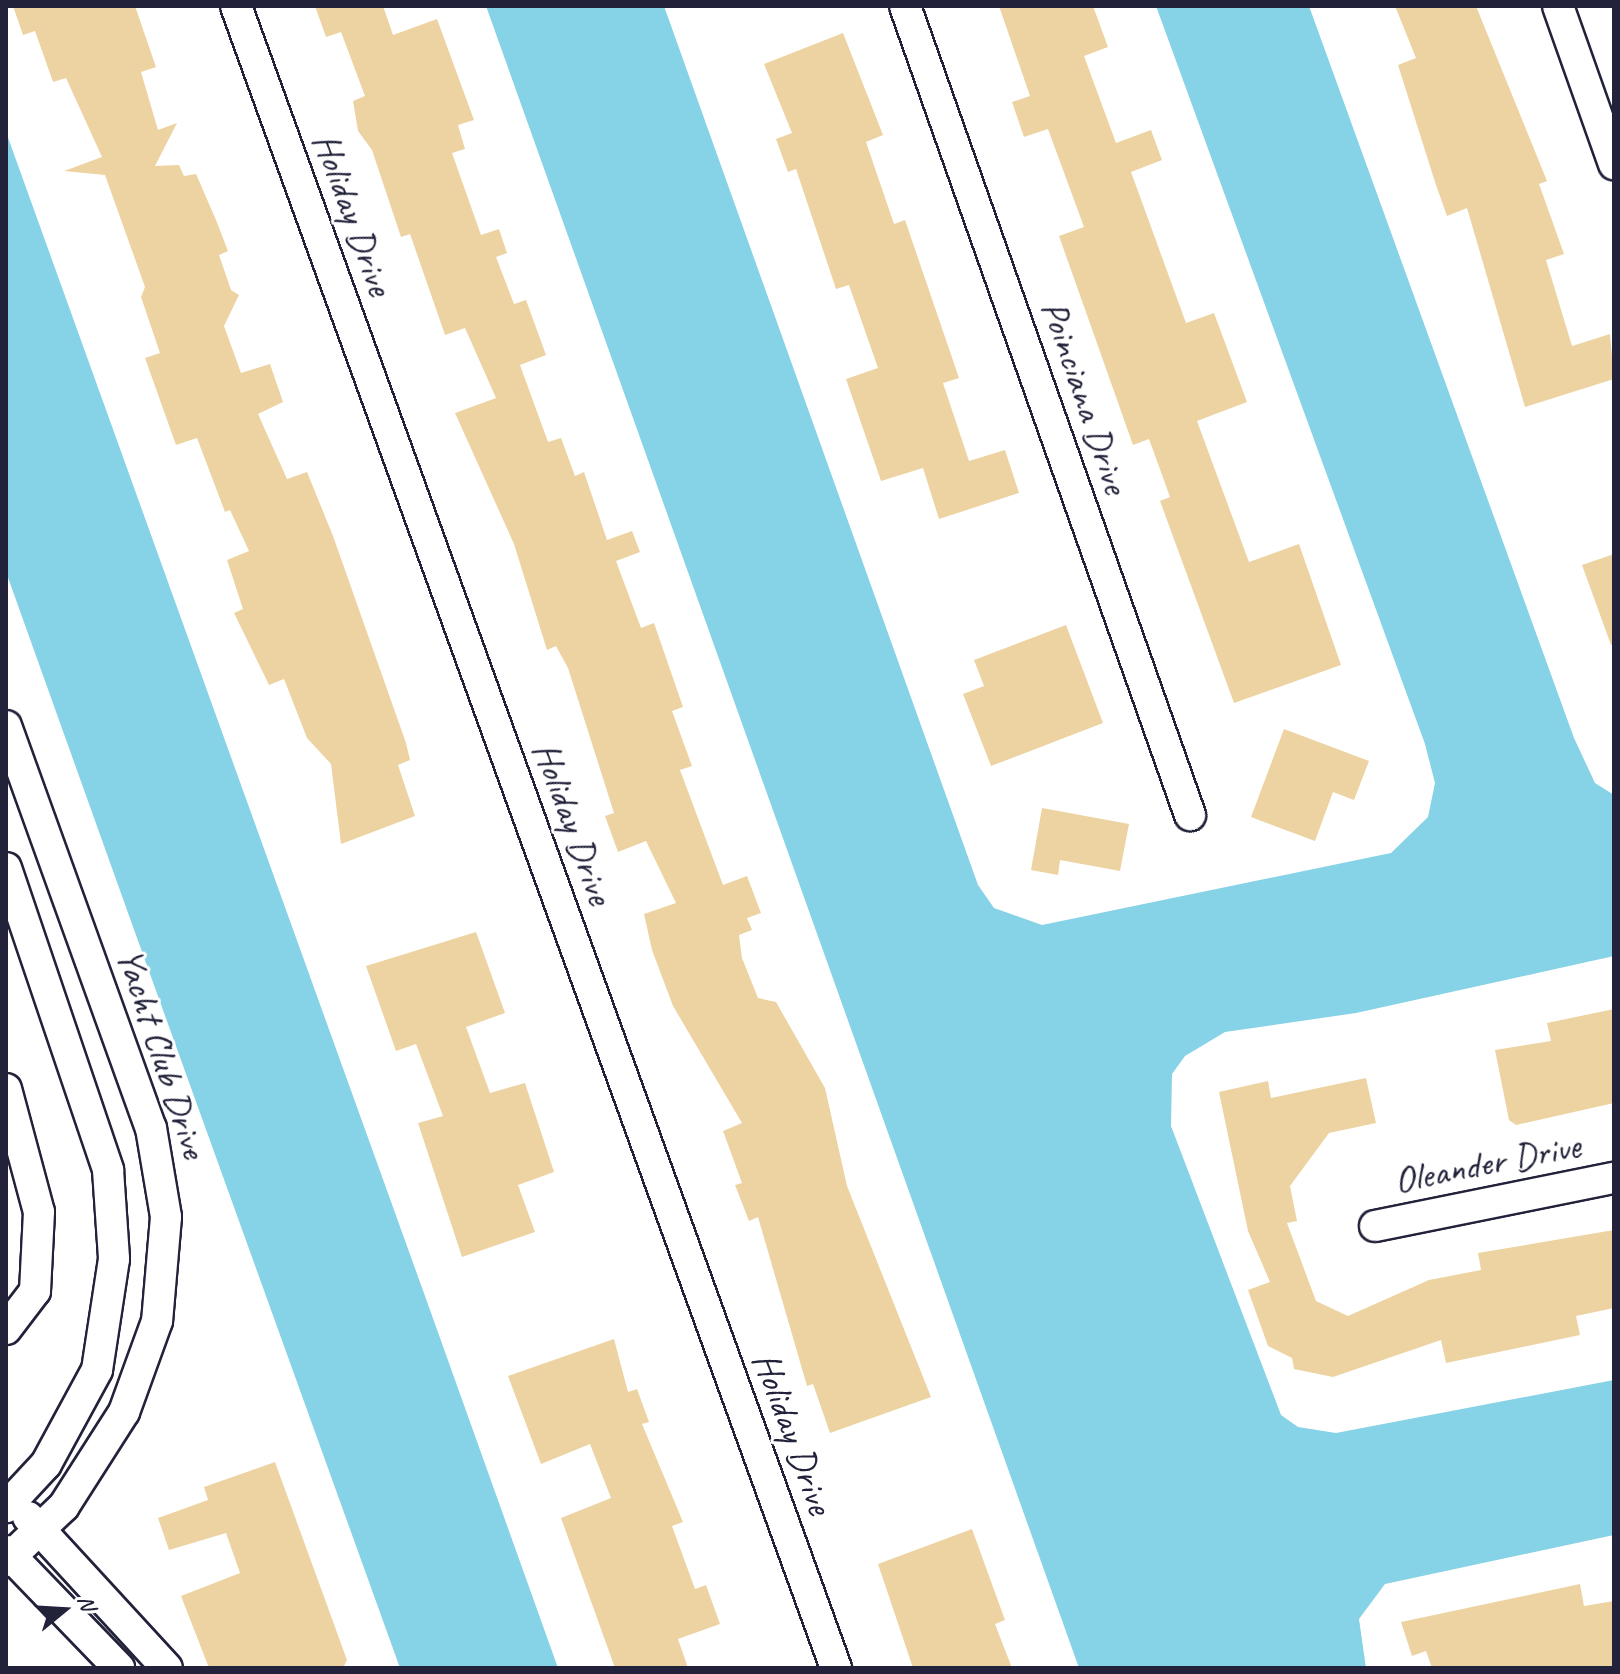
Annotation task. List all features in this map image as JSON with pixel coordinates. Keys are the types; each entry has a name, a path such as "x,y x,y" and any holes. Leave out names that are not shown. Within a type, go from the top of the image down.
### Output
{"street":[{"name":"Holiday Drive","path":"236,6 836,1668"},
{"name":"Poinciana Drive","path":"905,6 1190,815"},
{"path":"1558,6 1614,164"},
{"name":"Yacht Club Drive","path":"6,726 151,1128 166,1217 157,1321 142,1370 96,1460 40,1529 8,1557"},
{"path":"56,862 7,878 92,1114 114,1217 97,1370 76,1417 10,1505 40,1529 167,1668"},
{"path":"6,1089 39,1212 35,1291 6,1329"},
{"name":"Oleander Drive","path":"1375,1226 1614,1178"},
{"path":"8,1557 119,1668"}],"water":[{"path":"486,6 664,6 978,885 994,908 1042,925 1391,853 1428,817 1435,783 1425,744 1156,6 1309,6 1574,738 1595,783 1614,795 1614,956 1356,1013 1225,1032 1185,1056 1172,1074 1171,1126 1281,1415 1298,1427 1336,1433 1614,1380 1614,1535 1385,1584 1359,1619 1366,1668 1079,1668"},
{"path":"6,132 558,1668 400,1668 132,924 6,572"}],"building":[{"path":"13,6 135,6 156,67 141,72 158,130 177,123 155,166 179,165 184,176 196,174 216,220 228,251 219,255 231,290 239,295 224,326 241,373 270,364 283,402 258,414 287,479 307,472 333,536 406,743 410,760 398,765 415,816 341,844 331,764 307,738 284,679 269,685 234,613 243,609 227,560 249,551 230,510 225,512 197,438 176,445 145,358 160,353 141,297 145,287 105,175 64,171 102,157 66,78 53,82 35,31 23,35"},
{"path":"315,6 383,6 393,35 437,19 474,120 458,125 465,149 452,153 481,235 499,229 507,253 496,257 514,304 526,300 546,355 520,365 548,442 561,438 575,476 584,472 607,540 632,531 640,552 616,561 641,628 654,623 683,707 672,711 692,766 680,770 723,885 747,876 761,913 747,918 752,930 739,935 742,958 758,998 776,1002 825,1088 847,1186 931,1397 830,1433 813,1384 807,1386 758,1217 749,1221 735,1185 742,1183 723,1131 742,1123 673,1006 652,950 644,914 676,903 646,841 618,852 605,816 614,813 568,668 556,646 547,650 514,544 455,413 496,398 465,328 445,335 410,234 401,237 372,150 358,131 353,101 365,96 341,32 326,37"},
{"path":"999,6 1093,6 1108,47 1084,56 1116,143 1151,130 1162,160 1131,172 1186,323 1214,313 1247,402 1197,421 1249,562 1299,544 1341,665 1234,703 1160,501 1170,497 1149,439 1133,445 1059,236 1084,227 1048,129 1024,137 1012,102 1030,96"},
{"path":"1395,6 1476,6 1547,181 1539,184 1564,254 1546,260 1572,346 1610,334 1614,379 1525,407 1467,208 1447,216 1435,182 1398,65 1416,58"},
{"path":"843,33 883,135 866,142 894,224 905,220 959,378 943,383 969,461 1005,450 1019,493 939,519 923,468 881,481 846,379 878,368 849,285 836,289 796,169 788,172 776,139 792,133 764,64"},
{"path":"1614,554 1614,644 1611,645 1582,565"},
{"path":"1066,625 1103,723 991,766 963,694 984,686 974,660"},
{"path":"1284,729 1369,761 1354,800 1333,792 1315,841 1251,817"},
{"path":"1042,808 1129,824 1120,871 1060,860 1058,875 1031,870"},
{"path":"476,932 505,1013 466,1027 490,1093 525,1083 554,1172 518,1185 535,1232 462,1257 418,1123 443,1116 416,1044 396,1051 366,966"},
{"path":"1614,1009 1614,1103 1516,1125 1509,1120 1495,1050 1551,1041 1547,1023"},
{"path":"1366,1078 1376,1123 1329,1133 1290,1186 1297,1221 1287,1223 1316,1301 1348,1316 1429,1280 1481,1270 1478,1253 1614,1230 1614,1308 1576,1316 1580,1335 1446,1363 1441,1340 1333,1377 1294,1369 1292,1358 1268,1346 1248,1290 1270,1282 1248,1231 1219,1092 1268,1081 1271,1098"},
{"path":"614,1339 628,1392 637,1389 649,1422 642,1424 683,1522 672,1526 695,1589 706,1585 720,1624 678,1639 688,1668 615,1668 561,1518 611,1498 590,1444 541,1464 508,1376"},
{"path":"275,1462 347,1660 343,1668 209,1668 181,1596 240,1573 226,1533 169,1550 158,1518 208,1500 204,1487"},
{"path":"972,1529 1005,1620 995,1624 1012,1668 913,1668 878,1564"},
{"path":"1580,1584 1584,1606 1614,1601 1614,1668 1432,1668 1426,1651 1412,1656 1401,1622"}]}
